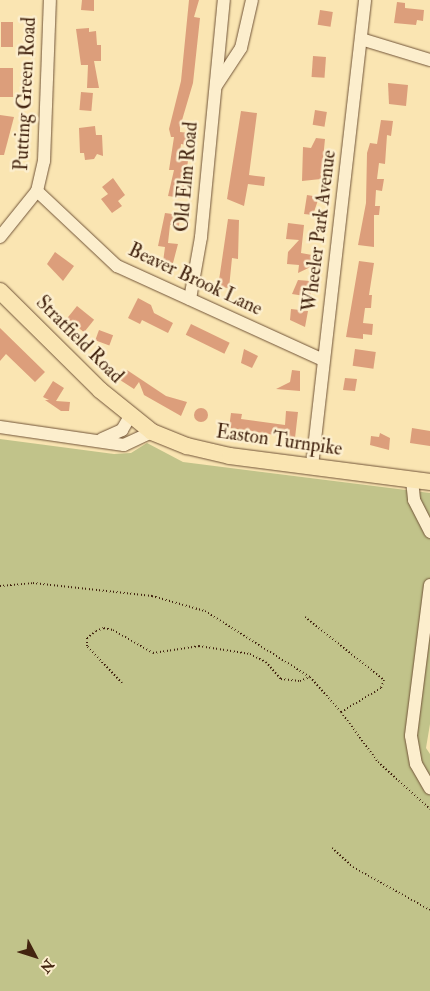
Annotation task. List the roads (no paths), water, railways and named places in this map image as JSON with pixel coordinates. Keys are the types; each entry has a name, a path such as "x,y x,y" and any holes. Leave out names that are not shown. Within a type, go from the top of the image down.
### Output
{"main road":[{"name":"Stratfield Road","path":"1,288 130,416"},
{"name":"Easton Turnpike","path":"130,416 152,432 187,446 230,456 430,482"}],"street":[{"name":"Putting Green Road","path":"0,239 37,191 44,161 50,0"},
{"name":"Old Elm Road","path":"190,299 201,237 224,0"},
{"name":"Old Elm Road","path":"214,88 241,48 252,0"},
{"name":"Wheeler Park Avenue","path":"312,466 365,0"},
{"path":"361,39 430,60"},
{"name":"Beaver Brook Lane","path":"37,191 117,266 324,360"},
{"path":"102,439 122,430 130,416"},
{"path":"0,427 102,439 124,445 152,432"},
{"path":"412,480 414,500 430,532"},
{"path":"430,584 411,736 416,764 430,788"}]}
